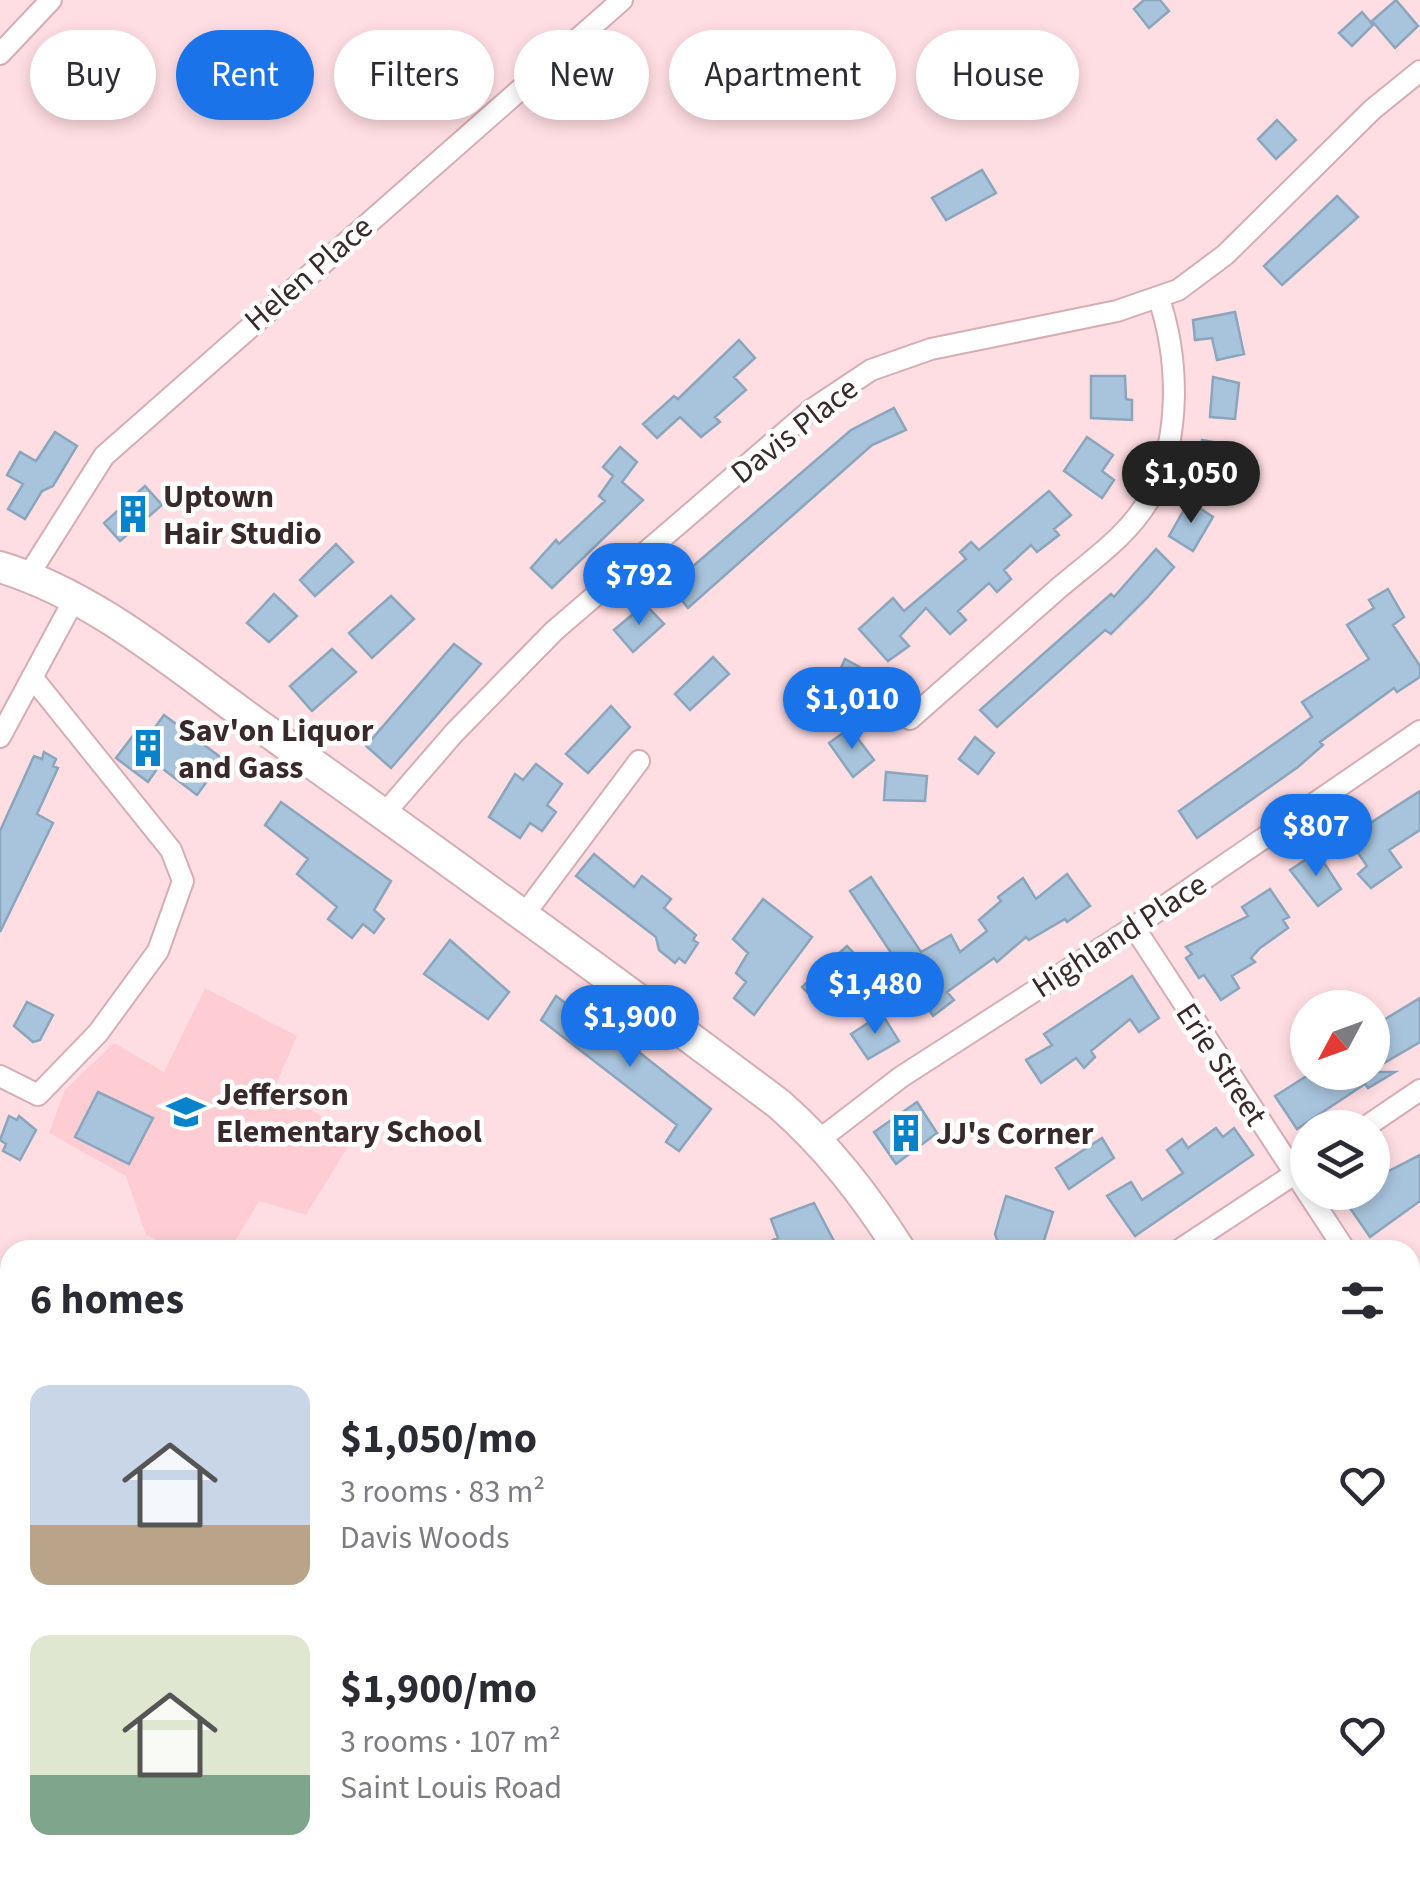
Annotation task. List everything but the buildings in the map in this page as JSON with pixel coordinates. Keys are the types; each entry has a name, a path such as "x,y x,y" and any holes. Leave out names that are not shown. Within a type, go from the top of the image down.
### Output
{"street":[{"path":"0,54 50,0"},
{"name":"Helen Place","path":"14,572 104,456 622,0"},
{"name":"Davis Place","path":"384,814 454,733 554,631 811,410 871,370 932,349 1030,332 1159,299 1225,255 1373,109 1420,71"},
{"path":"910,719 1117,539 1152,493 1168,440 1173,374 1171,339 1159,299"},
{"path":"14,572 74,598 384,814 779,1104 820,1140 893,1240"},
{"path":"0,736 74,598"},
{"path":"0,1076 38,1096 98,1034 158,951 183,881 171,850 32,676"},
{"name":"Highland Place","path":"820,1140 934,1055 1134,928 1420,730"},
{"path":"523,916 640,761"},
{"name":"Erie Street","path":"1134,928 1290,1154"},
{"path":"1390,1110 1420,1090"},
{"path":"1194,1240 1290,1177"},
{"name":"Erie Street","path":"1323,1210 1340,1240"}],"shaded area":[{"name":"Jefferson Elementary School","path":"205,988 297,1036 274,1089 355,1135 306,1215 259,1201 236,1240 156,1240 146,1235 126,1176 49,1133 65,1090 114,1043 164,1072"}],"place":[{"name":"Uptown Hair Studio","path":"133,514"},
{"name":"Sav'on Liquor and Gass","path":"148,748"},
{"name":"Jefferson Elementary School","path":"186,1112"},
{"name":"JJ's Corner","path":"906,1133"}]}
